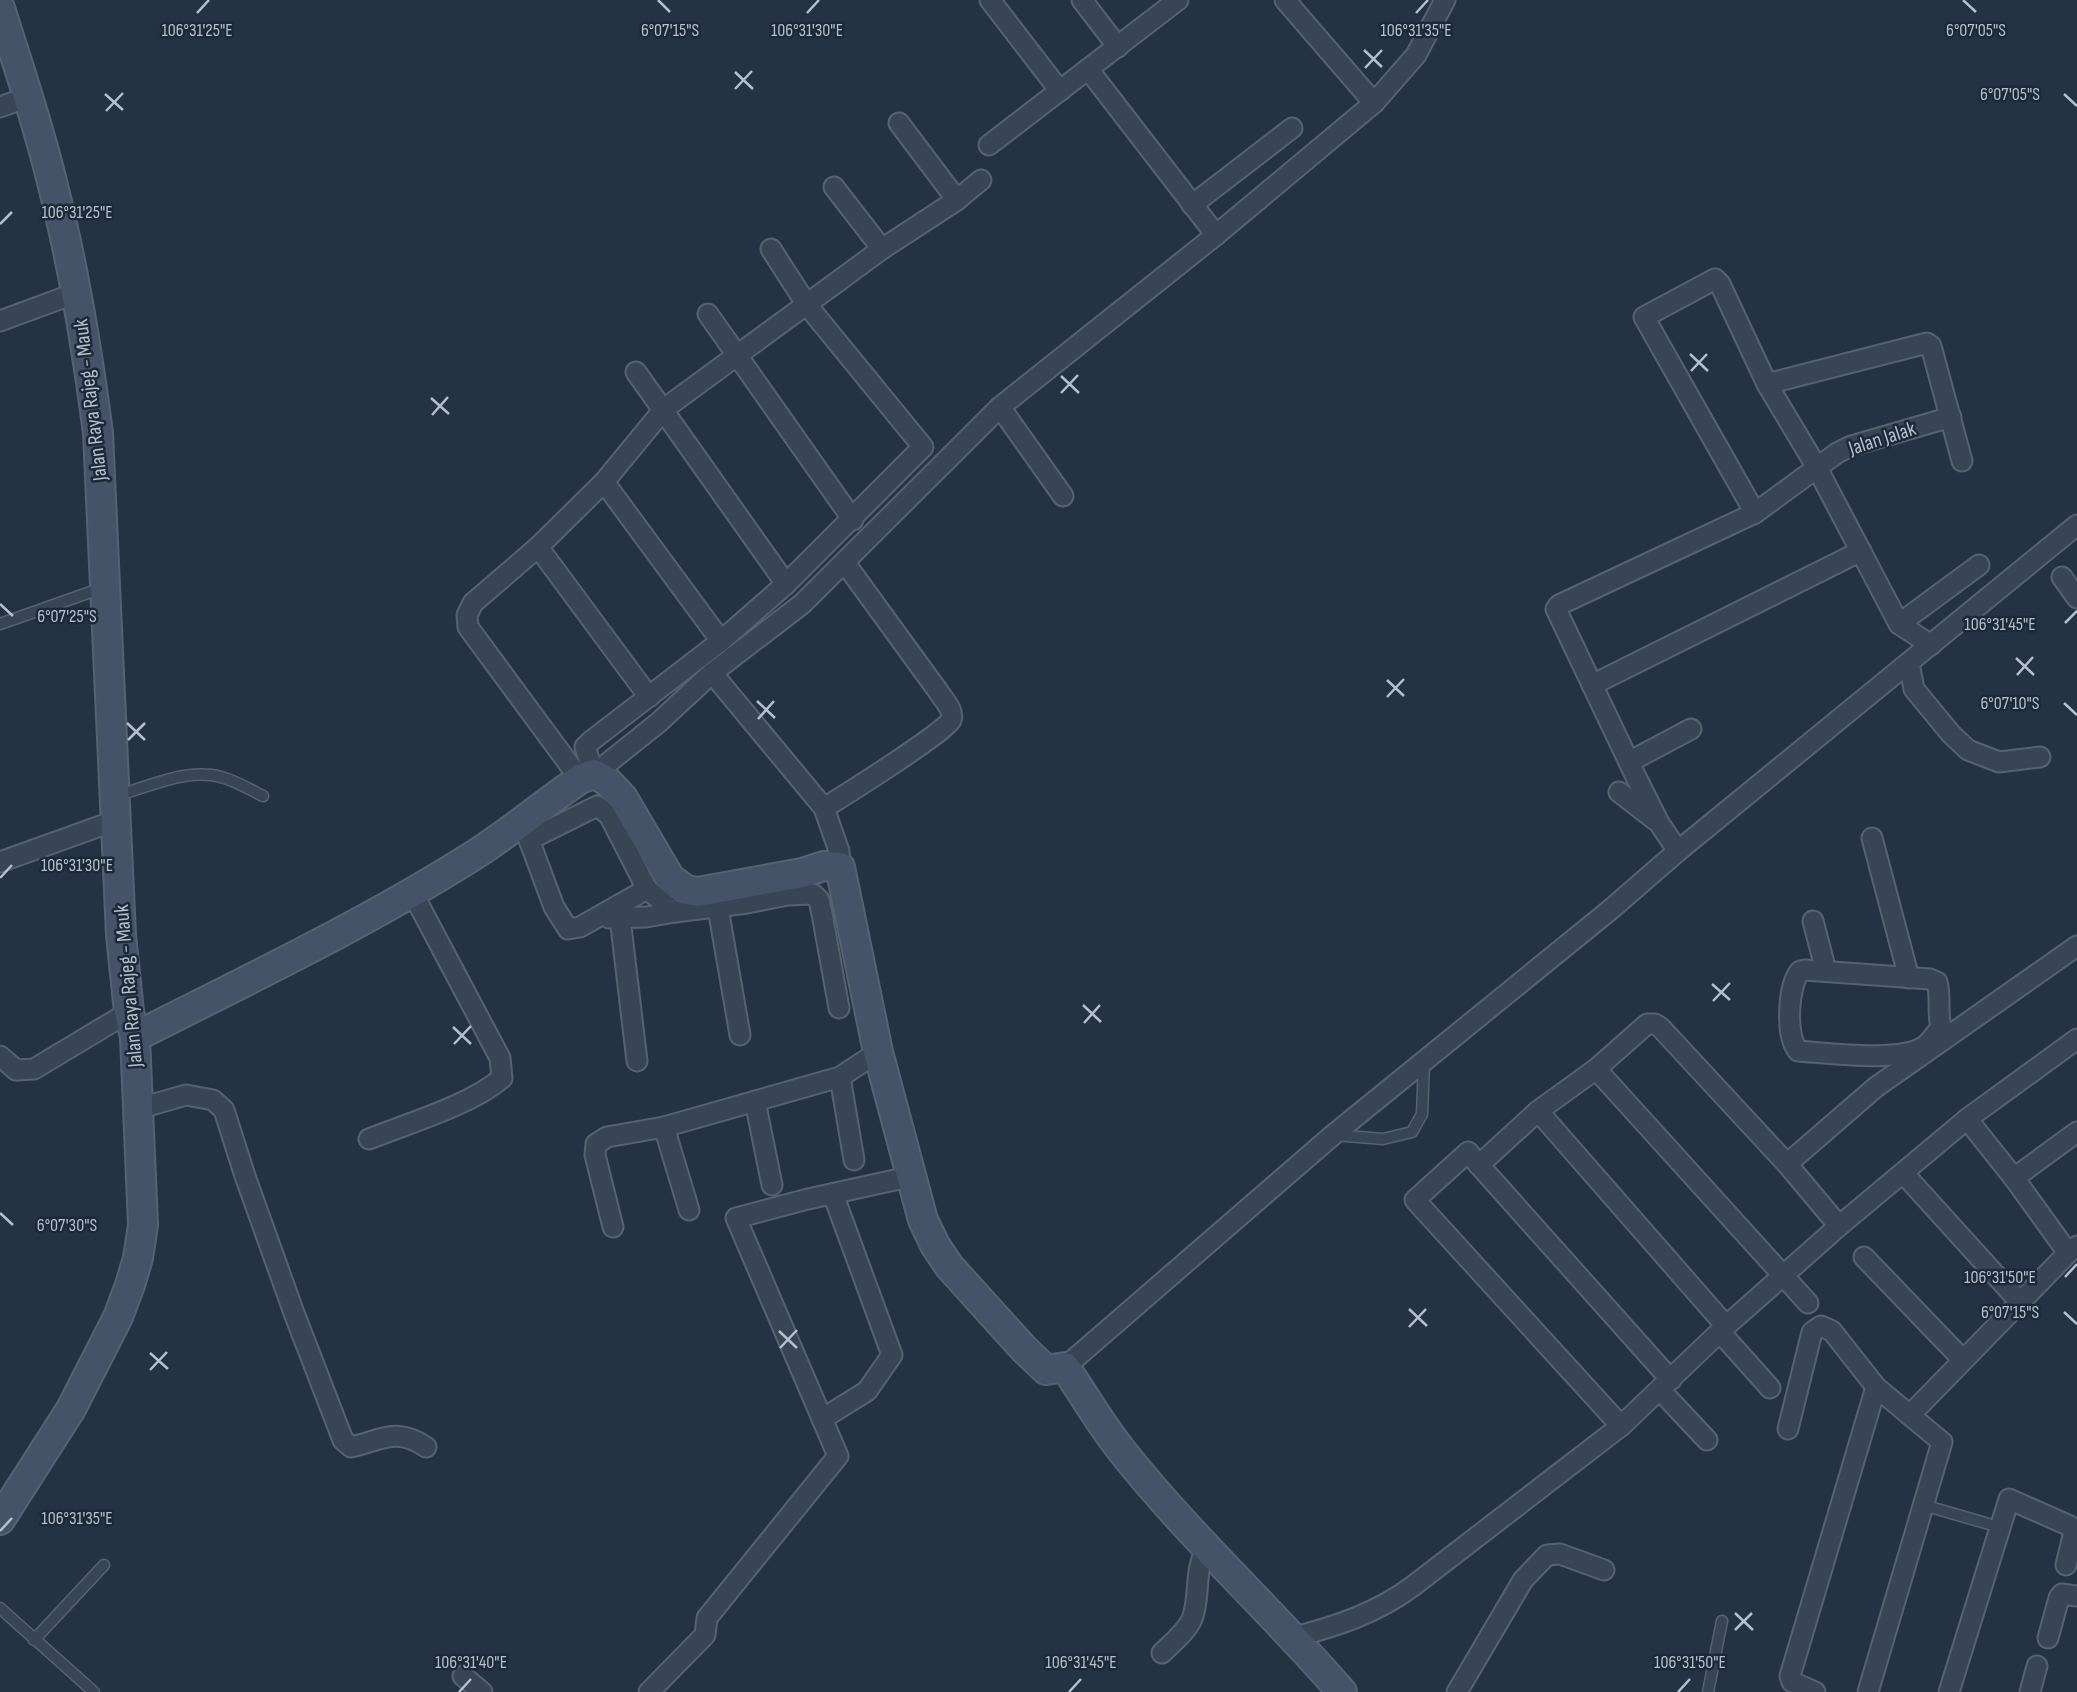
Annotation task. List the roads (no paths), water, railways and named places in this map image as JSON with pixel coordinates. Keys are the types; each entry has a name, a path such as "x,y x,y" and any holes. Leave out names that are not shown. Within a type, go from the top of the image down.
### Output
{"street":[{"path":"990,0 1060,91"},
{"path":"1082,0 1118,47"},
{"path":"989,145 1178,0"},
{"path":"1285,0 1374,103"},
{"path":"525,830 587,776 658,723 712,673 802,604 1000,407 1216,235 1374,103 1416,55 1445,0"},
{"name":"Jalan Raya Rajeg - Mauk","path":"0,8 54,189 76,293 98,433 121,935 132,1025 143,1224 138,1258 118,1317 71,1409 0,1520"},
{"path":"1088,69 1216,235"},
{"path":"0,107 28,97"},
{"path":"899,123 957,200"},
{"path":"1192,205 1292,128"},
{"path":"840,867 824,866 802,873 698,892 686,890 670,878 623,798 607,781 587,776 472,635 466,621 472,603 538,547 604,482 664,410 981,180"},
{"path":"834,187 883,249"},
{"path":"587,776 585,747 605,728 721,640 786,584 853,520 923,447 807,305 771,249"},
{"path":"1755,513 1644,317 1715,279 1720,284 1767,384 1816,466 1899,624 1931,645"},
{"path":"0,321 76,293"},
{"path":"708,314 853,520"},
{"path":"1767,384 1927,343 1931,346 1962,461"},
{"path":"636,372 786,584"},
{"path":"1000,407 1063,496"},
{"name":"Jalan Jalak","path":"1592,685 1557,613 1559,605 1755,513 1816,466 1851,446 1951,417"},
{"path":"604,482 721,640"},
{"path":"1056,1368 1333,1135 2077,525"},
{"path":"538,547 649,696"},
{"path":"1678,851 1659,823 1592,685 1861,551"},
{"path":"824,808 927,740 950,722 952,717 938,691 845,563"},
{"path":"1899,624 1979,565"},
{"path":"2062,577 2077,597"},
{"path":"1909,663 1914,689 1951,734 1968,750 1999,762 2040,757"},
{"path":"712,673 824,808 839,851 878,1052 923,1220 935,1245 971,1292 1024,1349 1056,1368 1121,1450 1207,1549 1295,1637 1342,1692"},
{"path":"1629,762 1691,729"},
{"path":"1619,792 1659,823"},
{"path":"0,1056 16,1070 34,1069 310,950 470,858 525,830 597,806 609,815 647,890 675,912"},
{"path":"0,862 116,808"},
{"path":"525,830 554,907 565,928 573,929 647,890"},
{"path":"1872,838 1909,978"},
{"path":"369,1139 463,1101 493,1086 502,1078 500,1058 412,892"},
{"path":"597,917 620,918 718,908 788,895 813,894 819,900 839,1008"},
{"path":"718,908 740,1035"},
{"path":"620,918 637,1061"},
{"path":"1813,921 1826,971"},
{"path":"1943,1032 1937,982 1826,971 1800,971 1793,979 1789,1015 1793,1045 1798,1051 1859,1056 1909,1053 1925,1046 2077,946"},
{"path":"1479,1165 1538,1111 1596,1069 1647,1024 1655,1024 1787,1164 1839,1226"},
{"path":"1787,1164 1943,1032"},
{"path":"1295,1637 1351,1621 1401,1595 1621,1426 1723,1329 1839,1226 1967,1119 2077,1039"},
{"path":"612,1227 595,1155 596,1144 607,1138 664,1127 840,1077 878,1052"},
{"path":"1596,1069 1808,1303"},
{"path":"840,1077 854,1160"},
{"path":"137,1108 186,1095 213,1100 224,1110 244,1176 343,1440 351,1447 398,1434 414,1439 426,1447"},
{"path":"755,1101 772,1185"},
{"path":"1538,1111 1770,1388"},
{"path":"1910,1415 2072,1249 1967,1119"},
{"path":"664,1127 689,1210"},
{"path":"2014,1178 2077,1132"},
{"path":"1621,1426 1415,1200 1468,1152 1666,1385 1707,1440"},
{"path":"1904,1174 2020,1302"},
{"path":"649,1692 705,1635 707,1618 838,1457 736,1218 913,1176"},
{"path":"822,1419 867,1391 892,1355 833,1194"},
{"path":"1864,1257 1963,1360"},
{"path":"1788,1429 1812,1332 1821,1326 1832,1331 1876,1387 1942,1442 1868,1692"},
{"path":"1815,1692 1792,1682 1790,1676 1876,1387"},
{"path":"1949,1692 2009,1499 2070,1526 2074,1532 2066,1565"},
{"path":"1162,1653 1179,1637 1192,1618 1197,1599 1199,1566 1207,1549"},
{"path":"1457,1692 1523,1580 1547,1555 1560,1554 1604,1570"},
{"path":"2048,1638 2059,1598 2062,1594 2077,1595"},
{"path":"2029,1692 2037,1666"},
{"path":"463,1676 482,1692"}],"lane":[{"path":"0,624 106,587"},
{"path":"116,808 190,775 211,775 229,780 263,796"},
{"path":"1333,1135 1383,1139 1412,1132 1422,1114 1424,1062"},
{"path":"1923,1505 1989,1524"},
{"path":"34,1640 104,1566"},
{"path":"0,1608 94,1692"},
{"path":"1708,1692 1722,1621"}]}
